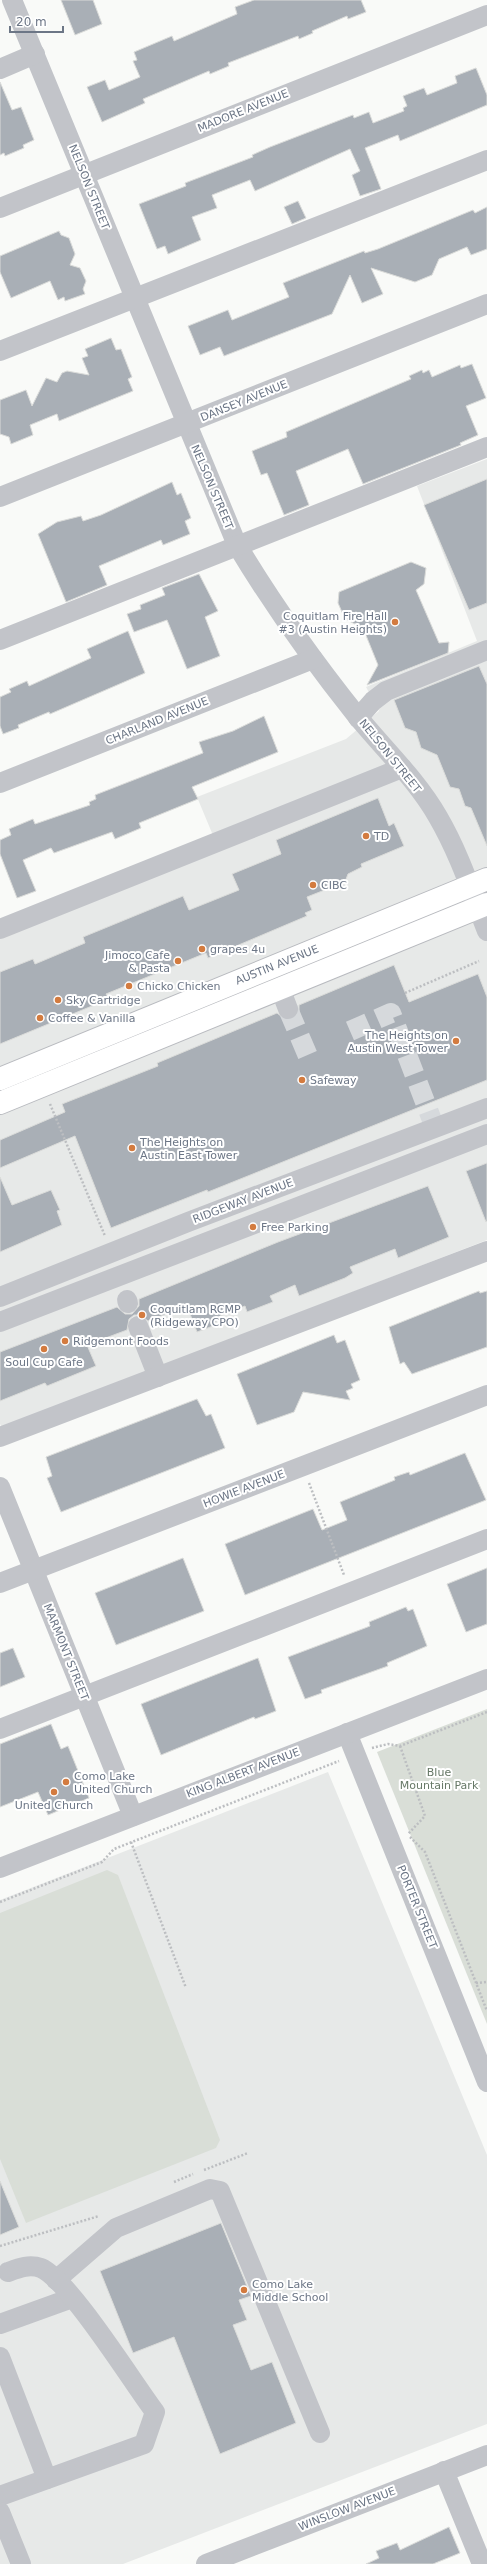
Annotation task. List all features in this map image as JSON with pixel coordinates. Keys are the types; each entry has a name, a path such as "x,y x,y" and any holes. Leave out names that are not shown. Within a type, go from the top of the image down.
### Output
{"main road":[{"name":"AUSTIN AVENUE","path":"0,1079 478,882"},
{"name":"AUSTIN AVENUE","path":"0,1103 482,906"}],"street":[{"name":"NELSON STREET","path":"12,0 237,545 274,605 313,659 358,718 402,768 438,816 451,841 478,882 487,932"},
{"name":"MADORE AVENUE","path":"0,208 487,15"},
{"path":"0,69 35,54"},
{"path":"0,351 134,297 487,160"},
{"name":"DANSEY AVENUE","path":"0,497 487,304"},
{"path":"0,640 487,447"},
{"path":"358,718 373,701 386,691 487,650"},
{"name":"CHARLAND AVENUE","path":"0,783 313,659"},
{"path":"0,929 402,768"},
{"path":"280,988 288,1009"},
{"name":"RIDGEWAY AVENUE","path":"0,1297 487,1108"},
{"path":"0,1322 487,1134"},
{"path":"0,1437 487,1251"},
{"path":"138,1326 158,1377"},
{"name":"HOWIE AVENUE","path":"0,1583 487,1395"},
{"name":"MARMONT STREET","path":"0,1487 133,1816"},
{"path":"0,1728 487,1539"},
{"name":"KING ALBERT AVENUE","path":"0,1868 487,1679"},
{"name":"PORTER STREET","path":"347,1733 487,2082"},
{"path":"56,2280 116,2228 210,2189 220,2191 320,2433"},
{"path":"0,2496 144,2444 155,2412 72,2298 56,2280 42,2269 30,2265 8,2272"},
{"path":"0,2324 72,2298"},
{"path":"0,2357 47,2479"},
{"name":"WINSLOW AVENUE","path":"206,2564 487,2455"},
{"path":"444,2471 482,2564"},
{"path":"0,2512 21,2564"}],"path":[{"path":"405,993 479,961"},
{"path":"48,1099 111,1253"},
{"path":"309,1481 338,1562"},
{"path":"371,1748 388,1744 400,1746 487,1712"},
{"path":"400,1746 425,1816 407,1835 425,1852 487,2010"},
{"path":"0,1902 102,1862 114,1849 341,1760"},
{"path":"131,1842 186,1988"},
{"path":"476,1983 487,1982"}],"shaded area":[{"path":"487,459 487,1240 2,1428 0,1424 0,932 217,845 197,797 346,739 379,711 366,687 477,641 417,486"},
{"name":"Como Lake Middle School","path":"328,1772 487,2155 487,2424 123,2564 0,2564 0,1900"}],"green space":[{"name":"Blue Mountain Park","path":"487,1709 487,2024 377,1752"},
{"path":"107,1870 118,1875 220,2140 216,2148 26,2223 0,2159 0,1913"}],"building":[{"path":"61,0 93,0 102,24 75,35"},
{"path":"254,0 361,0 366,12 348,19 347,16 312,31 313,33 299,39 298,36 228,63 229,66 210,74 209,71 143,99 145,103 102,122 87,87 105,80 109,90 140,77 133,61 137,60 134,52 172,36 174,41 237,14 235,7"},
{"path":"476,68 487,95 487,105 400,141 398,135 365,148 381,189 360,196 352,175 360,171 350,149 255,191 250,180 212,195 217,208 192,217 201,240 168,254 165,246 157,249 139,204 186,186 185,183 253,157 252,155 270,147 353,115 354,118 369,112 373,123 404,111 403,108 407,106 403,96 424,88 427,95 457,83 455,76"},
{"path":"0,82 12,110 21,107 34,140 23,145 24,148 5,156 4,153 0,155"},
{"path":"298,201 306,218 292,224 284,207"},
{"path":"487,207 487,249 471,255 467,247 439,259 432,275 415,282 371,268 383,294 362,303 350,275 332,314 224,356 220,347 200,355 188,326 228,310 232,320 289,297 283,283 364,251 365,253 378,249 473,210 475,213"},
{"path":"59,231 61,235 69,238 75,254 70,265 80,268 86,281 83,289 85,294 65,301 64,297 58,300 50,281 11,298 0,272 0,256"},
{"path":"111,338 116,350 121,349 132,377 128,379 133,391 59,421 57,414 30,425 33,435 11,444 9,437 0,434 0,400 26,390 32,406 46,378 57,382 62,373 67,371 89,375 82,358 88,356 85,349"},
{"path":"472,364 486,398 466,406 478,435 460,443 461,445 363,484 348,449 296,471 309,505 284,515 267,473 261,475 252,451 287,437 286,432 411,379 409,376 422,370 423,373 429,370 432,377 460,365 461,368"},
{"path":"487,479 487,603 469,610 424,505"},
{"path":"172,482 177,495 181,493 191,518 185,521 190,534 163,545 161,540 99,566 107,585 66,602 38,534 57,522 81,516 83,521 101,515"},
{"name":"Coquitlam Fire Hall #3 (Austin Heights)","path":"411,562 426,568 424,584 416,590 439,643 449,642 448,653 367,685 378,665 363,628 345,619 338,603 339,592"},
{"path":"199,574 218,611 205,617 220,656 187,669 167,620 134,632 127,614 141,609 140,605 165,595 162,588"},
{"path":"128,631 145,673 50,714 49,712 18,725 19,728 3,734 0,726 0,697 11,692 9,689 27,681 29,686 91,658 87,649"},
{"path":"479,666 487,684 487,846 471,808 465,806 459,789 450,787 437,755 421,748 416,732 405,728 394,700"},
{"path":"264,716 278,752 192,787 198,799 139,823 141,828 115,839 112,832 54,853 51,848 23,860 36,891 17,898 0,854 0,840 11,835 9,829 33,819 35,824 90,805 89,802 96,799 95,795 203,753 199,742 233,731"},
{"path":"378,798 389,826 394,823 404,846 361,864 362,867 348,874 345,882 307,897 312,910 305,913 307,916 208,958 206,953 106,994 109,999 0,1044 0,972 33,959 35,964 85,943 83,937 183,896 189,910 239,890 232,874 281,854 276,840"},
{"name":"Safeway","path":"394,965 409,1002 478,974 487,997 487,1080 208,1192 207,1190 111,1228 75,1136 0,1168 0,1140 65,1112 62,1104 158,1066 157,1063 277,1013 286,1020 292,1020 299,1011 299,1005"},
{"path":"487,1163 487,1221 486,1222 466,1171"},
{"path":"0,1177 12,1205 51,1190 60,1210 57,1211 62,1225 0,1252"},
{"path":"428,1186 449,1237 398,1258 395,1249 350,1267 353,1273 345,1278 299,1296 295,1285 270,1296 273,1302 247,1312 245,1306 220,1316 213,1326 197,1332 187,1306 148,1321 140,1315 134,1315 129,1319 127,1330 87,1345 96,1366 47,1386 45,1383 0,1401 0,1352 117,1307 125,1314 132,1314 139,1306 139,1299 278,1242"},
{"path":"479,1291 480,1293 487,1291 487,1347 412,1374 404,1362 400,1364 389,1327"},
{"path":"334,1335 337,1343 345,1340 360,1380 351,1384 353,1388 346,1391 350,1400 303,1392 294,1412 257,1425 237,1374"},
{"path":"197,1399 206,1416 211,1414 225,1448 61,1512 47,1478 52,1476 46,1457"},
{"path":"465,1453 486,1500 245,1595 225,1544 313,1509 322,1530 347,1520 340,1502 395,1480 394,1477 409,1472 410,1475"},
{"path":"183,1558 204,1611 116,1645 95,1593"},
{"path":"487,1568 487,1624 466,1632 447,1584"},
{"path":"406,1607 408,1611 413,1609 427,1646 387,1663 388,1666 321,1690 322,1693 305,1699 288,1657 370,1626 369,1622"},
{"path":"13,1648 25,1677 0,1687 0,1653"},
{"path":"258,1658 276,1711 255,1719 254,1717 161,1755 141,1704"},
{"path":"51,1724 61,1749 68,1746 89,1798 48,1815 38,1792 0,1807 0,1744"},
{"path":"0,2181 19,2227 0,2235"},
{"path":"221,2223 251,2296 239,2300 247,2320 233,2325 251,2370 272,2362 296,2423 220,2454 174,2337 133,2353 100,2271"},
{"path":"449,2527 460,2553 433,2564 366,2564 379,2558 376,2551 397,2543 400,2550"}],"tunnel":[{"path":"288,1009 308,1056"},
{"path":"350,1031 391,1013 435,1128"}],"place":[{"name":"Coquitlam Fire Hall #3 (Austin Heights)","path":"395,622"},
{"name":"TD","path":"366,836"},
{"name":"CIBC","path":"313,885"},
{"name":"grapes 4u","path":"202,949"},
{"name":"Jimoco Cafe & Pasta","path":"178,961"},
{"name":"Chicko Chicken","path":"129,986"},
{"name":"Sky Cartridge","path":"58,1000"},
{"name":"Coffee & Vanilla","path":"40,1018"},
{"name":"The Heights on Austin West Tower","path":"456,1041"},
{"name":"Safeway","path":"302,1080"},
{"name":"The Heights on Austin East Tower","path":"132,1148"},
{"name":"Free Parking","path":"253,1227"},
{"name":"Coquitlam RCMP (Ridgeway CPO)","path":"142,1315"},
{"name":"Ridgemont Foods","path":"65,1341"},
{"name":"Soul Cup Cafe","path":"44,1349"},
{"name":"Como Lake United Church","path":"66,1782"},
{"name":"United Church","path":"54,1792"},
{"name":"Como Lake Middle School","path":"244,2290"}]}
